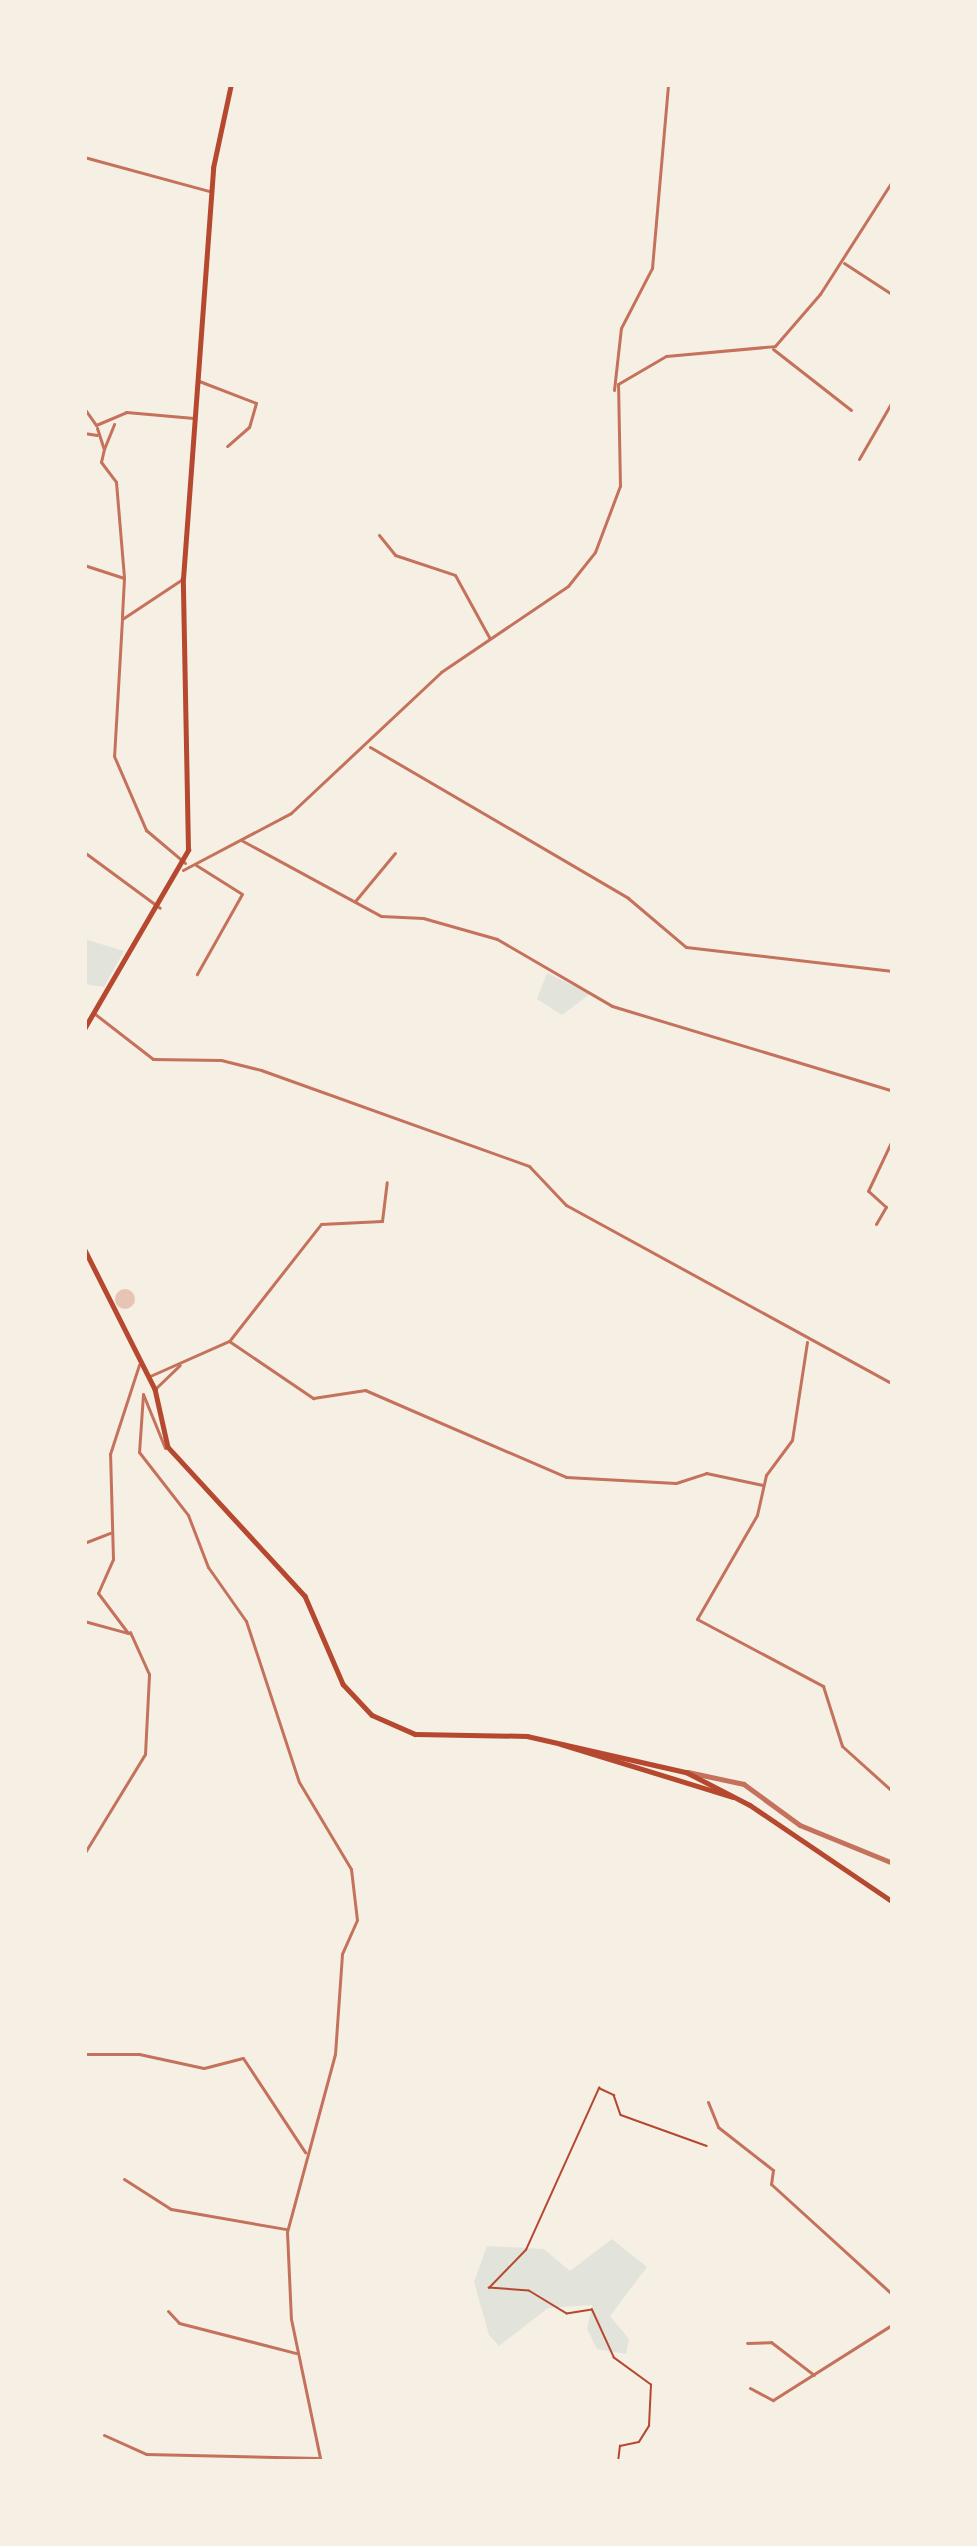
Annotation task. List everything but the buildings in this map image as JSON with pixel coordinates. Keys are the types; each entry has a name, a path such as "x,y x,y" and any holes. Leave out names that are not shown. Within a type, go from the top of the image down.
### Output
{"main road":[{"path":"84,1029 184,867 183,579 211,191 232,84"},
{"path":"84,1248 155,1389 168,1447 305,1597 343,1684 372,1715 430,1736 544,1739 686,1772 736,1797 893,1902"},
{"path":"544,1739 736,1797"}],"street":[{"path":"194,418 126,412 114,423 101,462 116,482 124,578 114,756 146,830 184,867 291,813 369,746 441,672 568,586 596,552 621,476 614,392 621,328 652,268 668,84"},
{"path":"84,157 211,191"},
{"path":"614,392 666,356 771,348 795,329 893,180"},
{"path":"843,262 893,295"},
{"path":"771,348 851,410"},
{"path":"197,381 256,403 249,427 227,446"},
{"path":"859,459 893,400"},
{"path":"84,408 104,449"},
{"path":"84,422 114,423"},
{"path":"84,433 97,435"},
{"path":"379,536 395,555 455,575 490,638"},
{"path":"84,565 124,578"},
{"path":"122,619 183,579"},
{"path":"369,746 628,898 686,947 893,970"},
{"path":"238,839 381,916 423,918 497,939 612,1006 893,1091"},
{"path":"84,852 160,908"},
{"path":"355,902 395,853"},
{"path":"195,863 242,894 197,974"},
{"path":"95,1014 153,1059 221,1060 261,1070 529,1166 566,1205 893,1384"},
{"path":"876,1225 886,1207 868,1191 893,1138"},
{"path":"148,1377 229,1341 321,1225 382,1221 387,1182"},
{"path":"808,1340 792,1440 763,1485 757,1515 698,1619 823,1686 842,1746 893,1792"},
{"path":"229,1341 313,1398 365,1390 566,1477 676,1483 706,1473 763,1485"},
{"path":"155,1389 185,1360"},
{"path":"84,1854 141,1764 148,1738 149,1674 127,1628 98,1593 113,1559 110,1454 139,1365"},
{"path":"104,2435 146,2454 321,2460 298,2354 288,2229 335,2054 345,1938 357,1920 351,1868 299,1782 246,1621 208,1568 188,1515 139,1452 143,1394 157,1441 168,1447"},
{"path":"84,1544 112,1532"},
{"path":"84,1622 122,1635 127,1628"},
{"path":"686,1772 750,1786 800,1825 893,1863"},
{"path":"728,1792 735,1783"},
{"path":"736,1797 750,1786"},
{"path":"84,2054 139,2054 204,2068 243,2058 307,2155"},
{"path":"708,2102 718,2127 773,2170 771,2184 893,2295"},
{"path":"124,2179 171,2209 288,2229"},
{"path":"168,2311 179,2324 298,2354"},
{"path":"750,2388 773,2400 893,2324"},
{"path":"747,2343 771,2342 815,2376"}],"path":[{"path":"618,2462 620,2446 639,2442 652,2417 654,2391 644,2375 614,2357 592,2310 567,2314 529,2291 489,2288 526,2250 598,2088 614,2095 621,2115 707,2146"}],"shaded area":[{"path":"84,939 124,951 104,987 84,984"},
{"path":"547,973 590,994 562,1015 537,999"},
{"path":"612,2239 647,2267 610,2316 629,2339 626,2354 597,2349 587,2329 592,2305 548,2308 499,2346 489,2335 474,2282 487,2246 544,2249 570,2271"}]}
